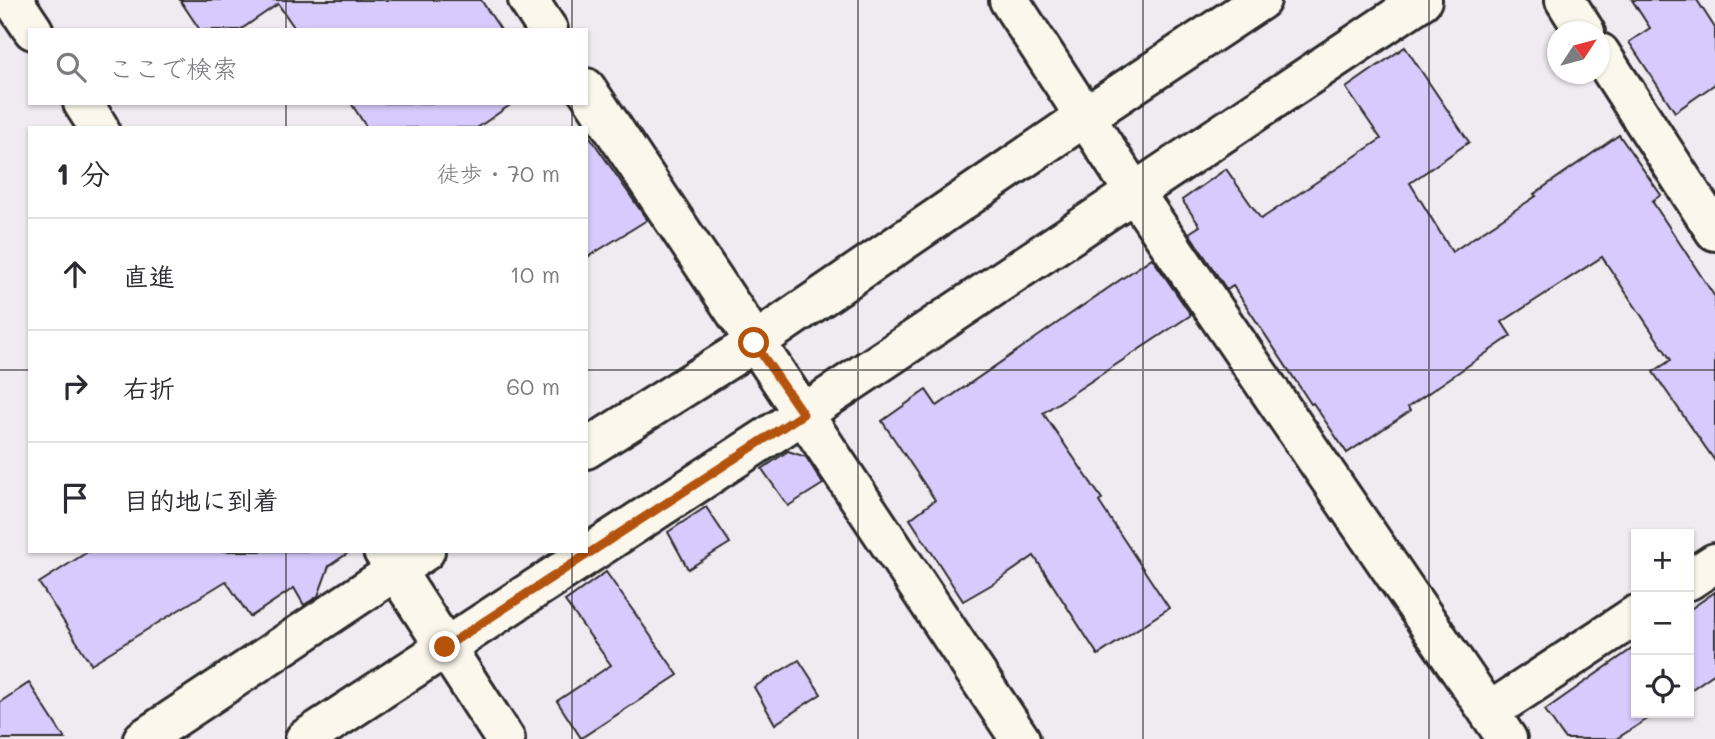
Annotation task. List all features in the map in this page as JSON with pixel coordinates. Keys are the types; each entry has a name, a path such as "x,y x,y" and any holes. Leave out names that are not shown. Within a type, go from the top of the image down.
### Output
{"street":[{"path":"13,0 32,28"},
{"path":"528,0 547,28"},
{"path":"1009,0 1135,192 1498,725 1631,619"},
{"path":"588,448 754,343 1261,0"},
{"path":"305,739 803,414 1422,0"},
{"path":"1565,0 1578,21"},
{"path":"1610,68 1715,231"},
{"path":"588,91 1020,739"},
{"path":"84,105 98,126"},
{"path":"143,739 401,558 445,647 505,739"},
{"path":"1694,577 1715,563"}],"building":[{"path":"180,0 481,0 500,28 295,28 278,4 243,28 199,28"},
{"path":"1632,0 1697,0 1715,28 1715,84 1675,112 1629,42 1650,28"},
{"path":"1405,47 1469,142 1410,183 1452,252 1536,196 1534,194 1619,135 1661,195 1652,201 1715,297 1715,461 1653,372 1671,360 1602,257 1502,322 1511,336 1408,407 1410,411 1347,453 1313,403 1311,404 1233,286 1227,290 1189,233 1200,226 1182,200 1226,169 1261,219 1381,139 1346,88"},
{"path":"352,105 510,105 480,126 366,126"},
{"path":"588,134 647,220 588,257"},
{"path":"1152,258 1191,315 1043,413 1102,499 1099,502 1169,608 1098,655 1034,556 963,601 910,519 935,500 882,421 926,390 937,406"},
{"path":"788,451 806,457 823,484 788,506 762,469"},
{"path":"706,507 730,543 688,569 668,532"},
{"path":"86,553 348,553 329,566 318,596 304,605 294,588 250,617 226,581 91,664 39,583"},
{"path":"606,572 678,675 581,738 557,701 611,665 565,601"},
{"path":"1715,592 1715,673 1694,688 1694,655 1694,607"},
{"path":"1631,650 1631,718 1649,718 1616,739 1565,739 1545,710"},
{"path":"799,660 821,694 775,724 754,687"},
{"path":"29,683 65,739 0,739 0,702"}],"route":[{"path":"445,647 803,414 754,343"}]}
